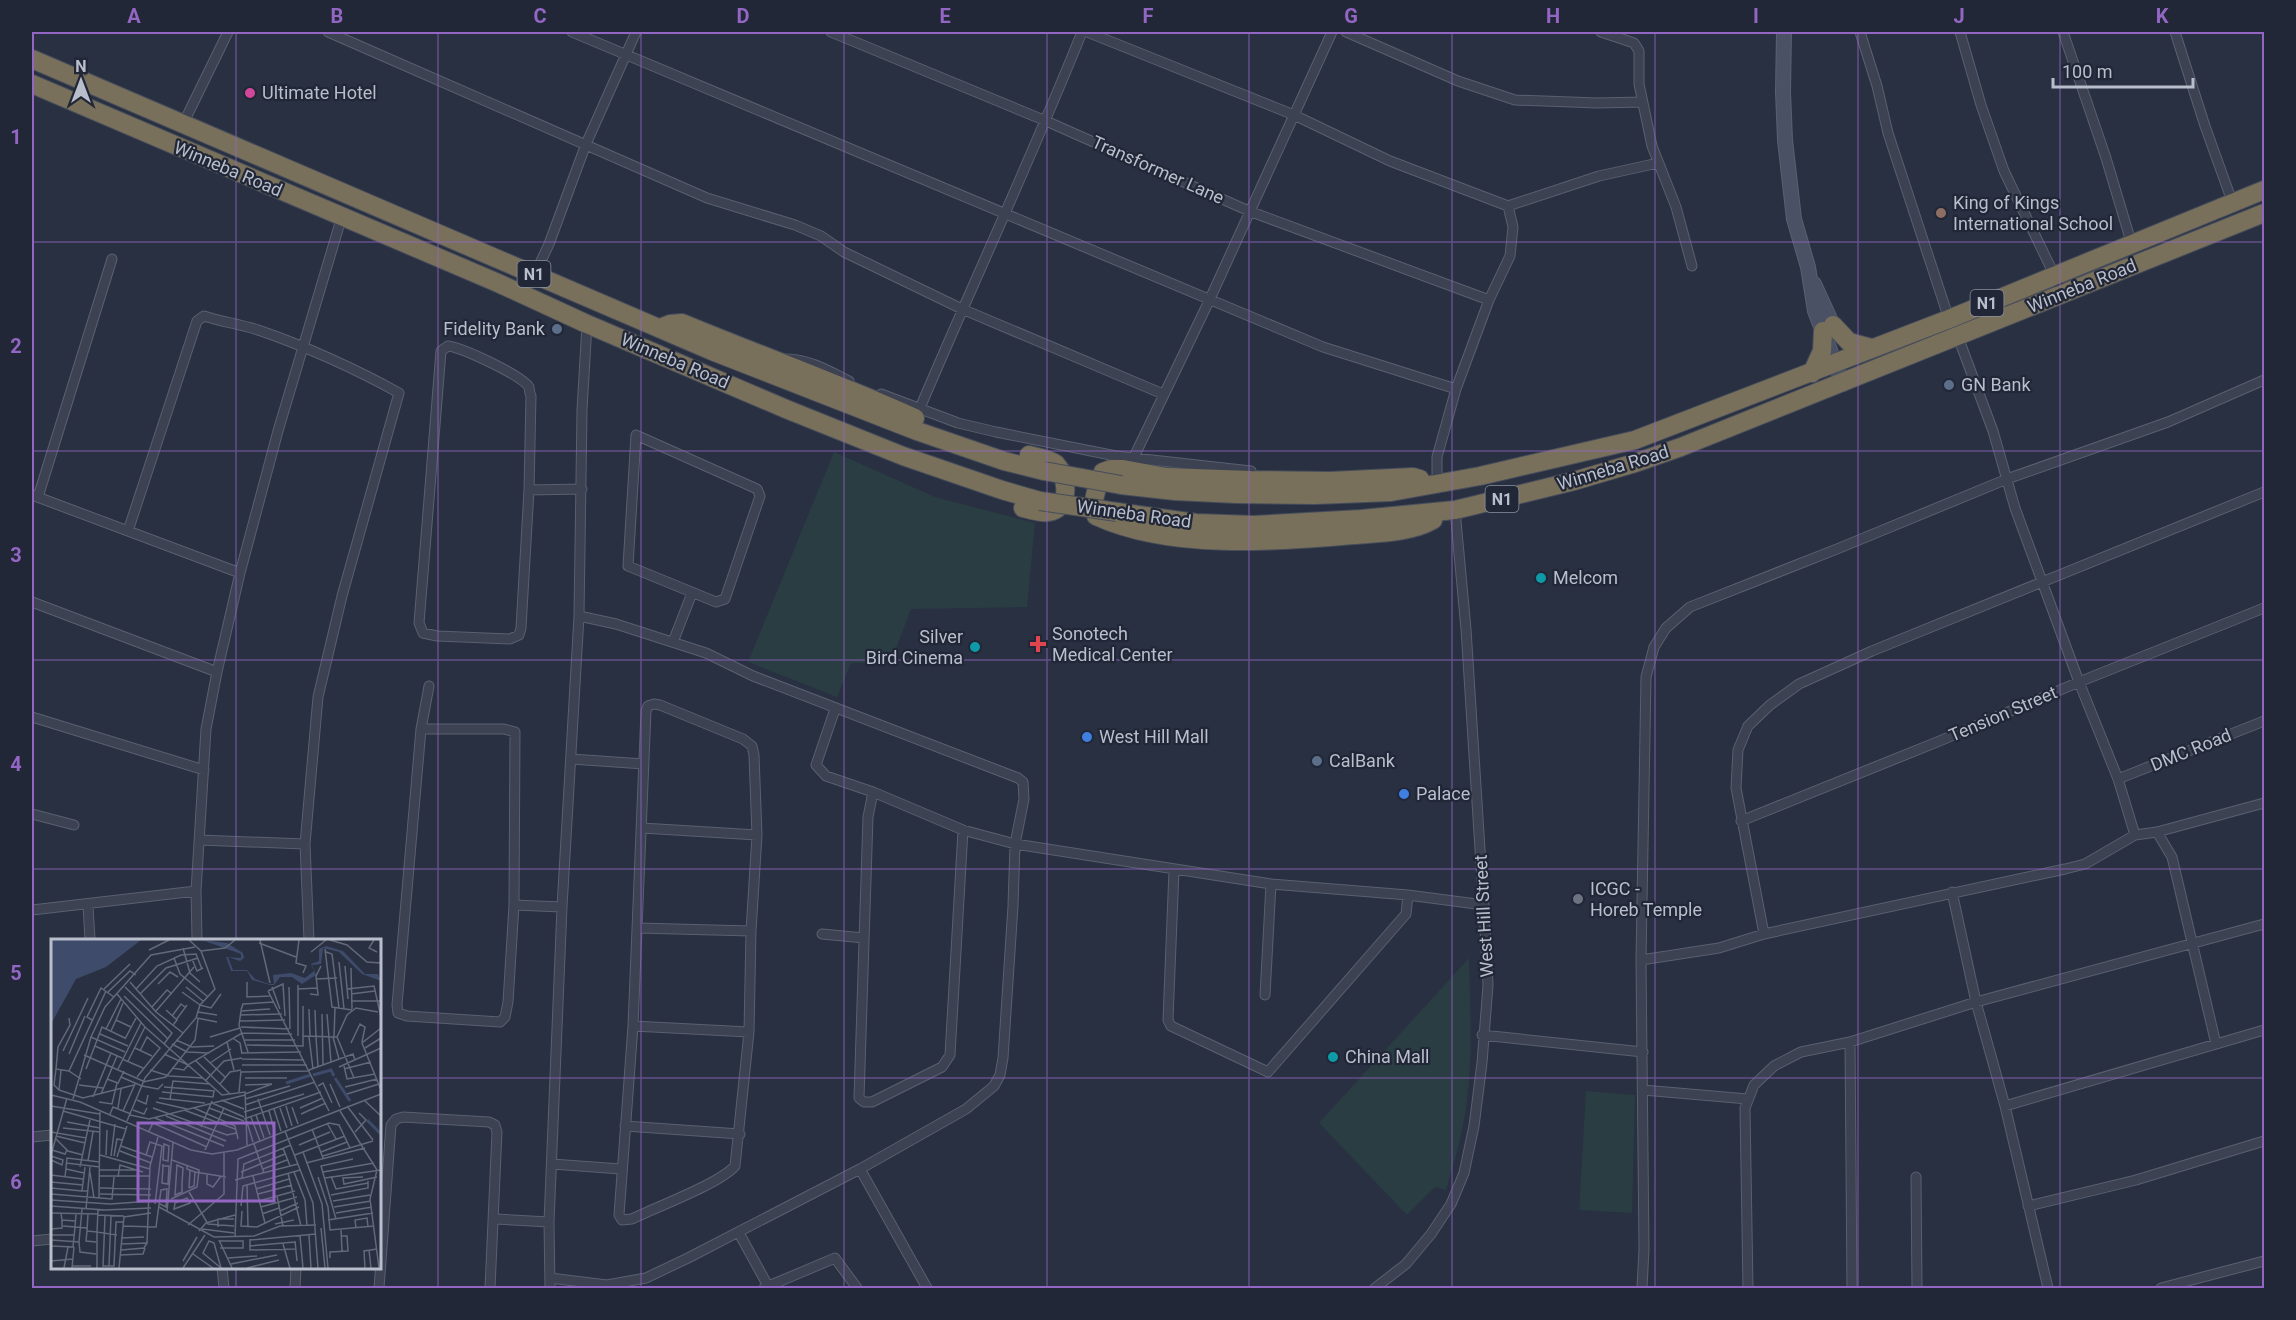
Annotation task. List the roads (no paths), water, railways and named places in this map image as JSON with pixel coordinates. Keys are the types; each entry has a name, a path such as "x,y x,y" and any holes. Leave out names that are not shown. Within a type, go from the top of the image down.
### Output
{"highway":[{"name":"Winneba Road","path":"32,59 712,351 917,431 1004,461 1044,471 1121,485 1175,491 1315,495 1391,492 1436,485 1635,440 1708,414 1949,319 2265,190"},
{"name":"Winneba Road","path":"32,84 498,283 739,389 903,456 1040,501 1196,523 1254,525 1451,511 1574,481 1635,463 1714,434 2265,213"},
{"path":"175,146 182,134 188,131 206,133"},
{"path":"660,328 682,323 967,438 1054,462 1064,475 1063,502 1057,510 1048,512 1033,510 988,498 927,477 820,436 739,389"},
{"path":"1812,373 1822,351 1828,328 1849,342 1871,348"},
{"path":"1708,414 1714,434"},
{"path":"1436,485 1413,477 1330,481 1190,478 1111,469 1103,472 1096,493 1094,512 1096,516 1104,520 1143,531 1242,542 1396,531 1426,524 1451,511"}],"street":[{"path":"183,124 228,32"},
{"path":"328,32 706,198 795,225 821,236 844,252 962,309 1163,394"},
{"path":"572,32 1209,301 1323,347 1456,389"},
{"path":"535,274 549,244 585,144 636,32"},
{"name":"Transformer Lane","path":"831,32 1047,121 1249,211 1488,300"},
{"path":"920,408 1004,213 1047,121 1082,32"},
{"path":"1087,32 1294,115 1390,161 1508,206 1599,176 1658,163"},
{"path":"1133,459 1209,301 1332,32"},
{"path":"1346,32 1458,81 1515,100 1575,103 1642,102"},
{"path":"1601,32 1634,43 1639,51 1642,102 1652,146 1676,207 1692,266"},
{"path":"1784,32 1783,92 1786,157 1794,219 1810,277 1812,299 1828,328 1850,381"},
{"path":"1860,32 1877,86 1888,132 1949,319"},
{"path":"1960,32 1981,105 2004,171 2063,293"},
{"path":"2063,32 2106,158 2132,245"},
{"path":"2175,32 2233,204"},
{"path":"1436,485 1437,457 1456,389 1488,300 1504,269 1512,243 1513,228 1508,206"},
{"path":"197,939 196,891 206,729 217,672 240,573 302,348 342,216"},
{"path":"112,259 35,496 240,573"},
{"path":"128,531 197,321 204,316 256,330 302,348 378,381 399,393 342,596 318,696 305,844 309,939"},
{"path":"550,1288 549,1222 562,907 579,616 582,410 587,324"},
{"path":"1958,337 1993,431 2015,508 2079,682 2118,779 2135,835"},
{"path":"448,345 460,348 518,378 529,387 531,396 529,490 519,635 510,639 423,633 419,623 441,351 448,345"},
{"path":"773,359 800,360 957,423 1133,459 1245,471 1369,475 1375,479"},
{"path":"1642,1288 1641,960 1646,677 1654,647 1666,628 1690,607 2007,479 2168,422 2265,380"},
{"path":"636,435 757,489 760,496 724,599 717,602 692,594 628,566 636,435"},
{"path":"529,490 582,489"},
{"path":"1764,934 1736,788 1738,750 1748,726 1770,705 1799,684 1872,651 2265,492"},
{"name":"West Hill Street","path":"1375,1288 1406,1264 1431,1234 1450,1204 1464,1173 1474,1126 1482,1063 1482,1035 1488,986 1484,905 1466,629 1451,511"},
{"path":"673,642 692,594"},
{"path":"32,602 217,672"},
{"name":"Tension Street","path":"1741,821 2265,608"},
{"path":"550,1278 607,1285 646,1278 860,1169 966,1109 994,1086 1000,1075 1003,1058 1015,844 1024,799 1023,782 753,676 706,653 616,624 579,616"},
{"path":"421,729 504,729 515,732 514,905 508,1002 505,1017 500,1022 407,1016 398,1013 421,729 429,686"},
{"path":"660,705 743,739 752,746 757,835 751,931 749,1032 735,1166 729,1173 632,1219 622,1220 619,1215 621,1169 633,1026 642,828 648,706 660,705"},
{"path":"835,709 816,765 826,777 873,792 963,830 1015,844 1271,884 1408,895 1484,905"},
{"path":"32,717 204,770"},
{"name":"DMC Road","path":"2118,779 2265,721"},
{"path":"571,759 644,764"},
{"path":"873,792 868,817 859,1098 864,1102 872,1102 942,1067 950,1055 963,830"},
{"path":"1641,960 1719,948 1764,934 2085,864 2135,835 2157,832 2265,803"},
{"path":"32,814 74,825"},
{"path":"642,828 757,835"},
{"path":"2157,832 2172,857 2216,1044"},
{"path":"199,840 305,844"},
{"path":"1174,870 1168,1020 1171,1026 1182,1034 1268,1072 1406,914 1408,895"},
{"path":"1264,995 1271,884"},
{"path":"32,910 196,891"},
{"path":"1952,892 1976,1002 2006,1106 2048,1288"},
{"path":"88,904 90,939"},
{"path":"514,905 562,907"},
{"path":"1748,1288 1745,1108 1754,1085 1774,1066 1801,1052 1850,1042 1976,1002 2265,924"},
{"path":"638,928 751,931"},
{"path":"822,934 864,938"},
{"path":"633,1026 749,1032"},
{"path":"2006,1106 2265,1030"},
{"path":"1482,1035 1643,1052"},
{"path":"1850,1042 1852,1288"},
{"path":"1643,1090 1748,1099"},
{"path":"381,1257 391,1125 396,1119 403,1117 489,1122 495,1125 495,1219 490,1288"},
{"path":"625,1126 740,1134"},
{"path":"32,1137 51,1135"},
{"path":"2028,1206 2136,1180 2265,1141"},
{"path":"552,1164 621,1169"},
{"path":"860,1169 927,1288"},
{"path":"1916,1177 1917,1288"},
{"path":"495,1219 549,1222"},
{"path":"738,1233 766,1288 835,1258 857,1288"},
{"path":"32,1241 51,1239"},
{"path":"2161,1288 2265,1261"},
{"path":"222,1269 224,1288"},
{"path":"295,1288 297,1269"},
{"path":"379,1288 380,1269"}],"place":[{"name":"Ultimate Hotel","path":"250,93"},
{"name":"King of Kings International School","path":"1941,213"},
{"name":"Fidelity Bank","path":"557,329"},
{"name":"GN Bank","path":"1949,385"},
{"name":"Melcom","path":"1541,578"},
{"name":"Sonotech Medical Center","path":"1038,644"},
{"name":"Silver Bird Cinema","path":"975,647"},
{"name":"West Hill Mall","path":"1087,737"},
{"name":"CalBank","path":"1317,761"},
{"name":"Palace","path":"1404,794"},
{"name":"ICGC - Horeb Temple","path":"1578,899"},
{"name":"China Mall","path":"1333,1057"}]}
